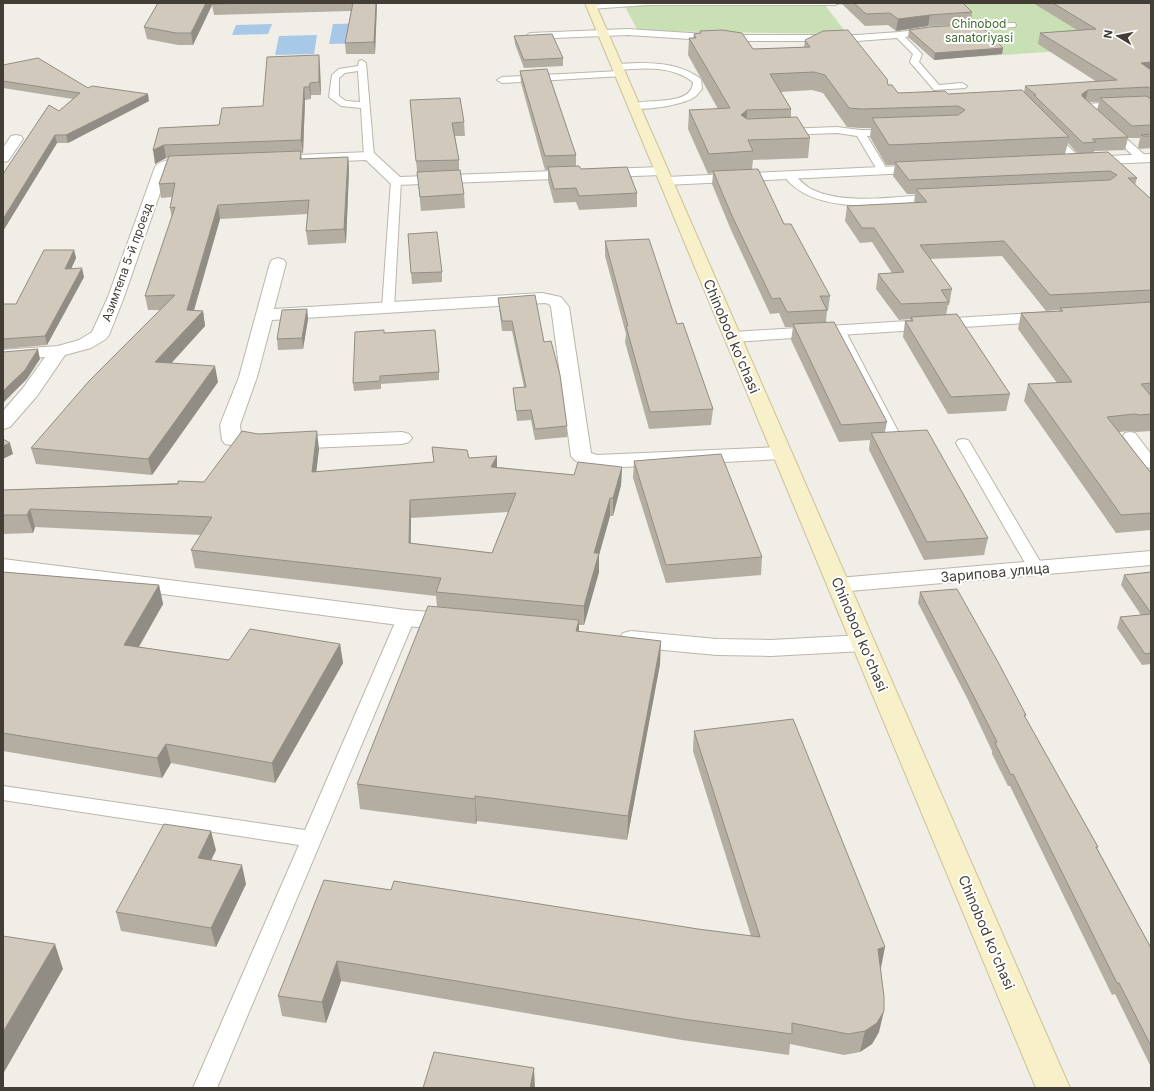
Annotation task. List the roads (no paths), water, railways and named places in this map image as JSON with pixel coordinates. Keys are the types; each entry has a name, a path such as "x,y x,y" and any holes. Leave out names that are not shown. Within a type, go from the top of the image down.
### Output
{"main road":[{"name":"Chinobod ko'chasi","path":"590,5 1053,1088"}],"street":[{"path":"3,158 16,139"},
{"path":"260,160 369,156 396,181 788,175 938,168"},
{"path":"1062,162 1147,159"},
{"name":"Азимтепа 5-й проезд","path":"3,355 59,351 85,344 100,335 116,298 162,166 166,164 213,162"},
{"path":"278,263 248,377 230,425 232,440 261,444 402,438"},
{"path":"265,315 554,298 558,302 581,456 592,461 782,453"},
{"path":"733,337 1065,316"},
{"path":"3,423 30,392 59,351"},
{"name":"Зарипова улица","path":"838,586 1151,558"},
{"path":"3,566 406,618 476,624"},
{"path":"609,637 717,647 771,648 863,643"}],"lane":[{"path":"590,5 647,3 835,3"},
{"path":"950,29 1012,26"},
{"path":"529,36 628,32 721,38 857,38 899,35 935,29"},
{"path":"899,35 918,54 914,62 937,88 962,86"},
{"path":"365,105 344,104 334,98 335,77 342,71 362,65 369,156"},
{"path":"502,80 618,70 644,66 669,69 688,75 698,81 699,86 697,91 684,99 668,103 634,106"},
{"path":"1131,93 1148,106"},
{"path":"1147,159 1125,143 1085,107 1148,106"},
{"path":"1045,128 1078,162"},
{"path":"776,133 837,130 860,134 900,132"},
{"path":"860,134 883,171"},
{"path":"1125,143 1138,143"},
{"path":"788,175 806,191 828,199 852,201 948,197"},
{"path":"388,308 396,181"},
{"path":"840,330 893,435"},
{"path":"1130,436 1151,464"},
{"path":"963,443 1036,568"},
{"path":"205,1088 406,618"},
{"path":"3,793 311,839"}],"water":[{"path":"376,23 374,43 329,44 333,24"},
{"path":"272,24 268,34 232,35 236,25"},
{"path":"317,35 314,54 275,55 279,36"}],"park label":[{"name":"Chinobod sanatoriyasi","path":"979,30"}]}
